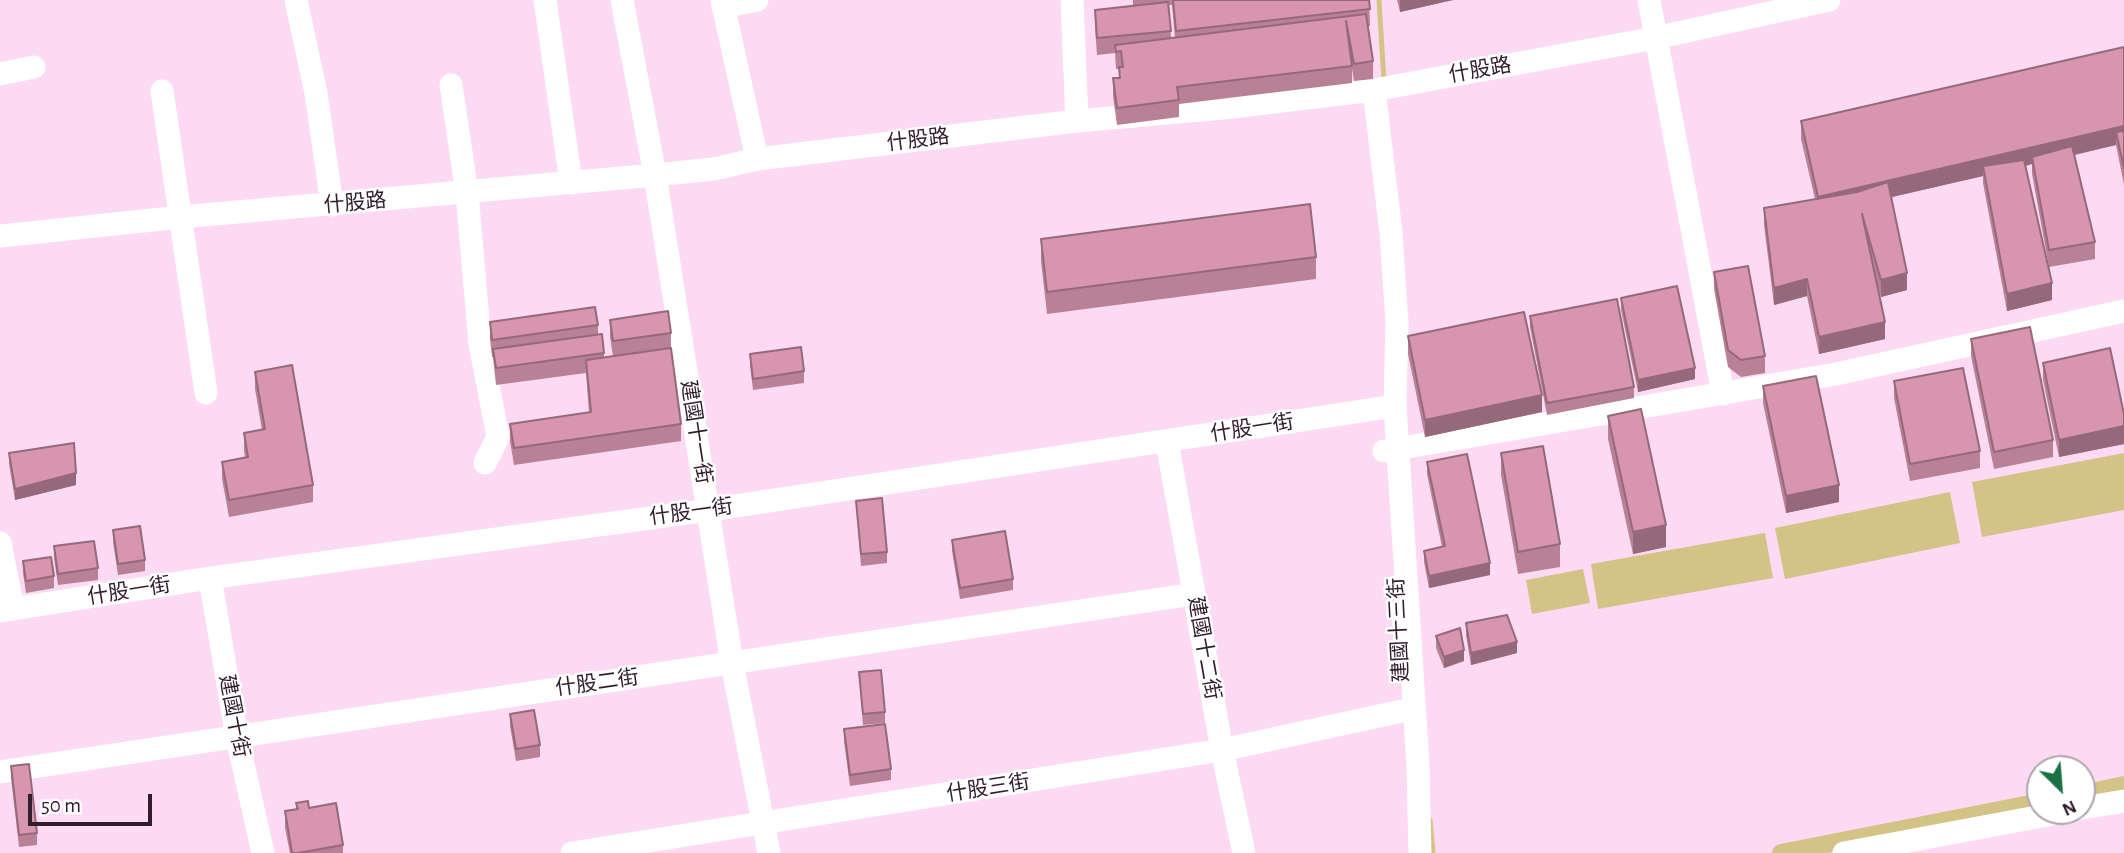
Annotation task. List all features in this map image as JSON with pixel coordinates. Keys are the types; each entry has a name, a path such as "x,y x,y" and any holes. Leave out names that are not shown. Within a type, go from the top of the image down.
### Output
{"street":[{"path":"296,0 316,93 332,205"},
{"path":"545,0 571,183"},
{"name":"建國十一街","path":"622,0 655,175 732,663 769,853"},
{"path":"757,0 722,4 757,159"},
{"path":"1072,0 1077,121"},
{"path":"1649,0 1723,394"},
{"name":"什股路","path":"0,236 714,169 757,159 1077,121 1223,108 1374,90 1655,38 1829,0"},
{"path":"0,74 34,67"},
{"path":"451,85 467,192 480,344 498,437 485,463"},
{"name":"建國十三街","path":"1374,90 1392,246 1397,322 1388,407 1409,853"},
{"path":"162,91 206,393"},
{"path":"1420,853 1417,751 1391,450 1836,374 2124,311"},
{"name":"什股一街","path":"6,610 210,578 709,510 1388,407"},
{"name":"建國十二街","path":"1167,442 1222,750 1244,853"},
{"path":"0,543 6,610"},
{"name":"建國十街","path":"210,578 237,737 262,853"},
{"name":"什股二街","path":"0,772 1194,594"},
{"name":"什股三街","path":"572,853 1222,750 1402,711"},
{"path":"2096,806 2124,801"},
{"path":"1844,853 2026,819"}],"shaded area":[{"path":"2124,453 2124,510 1982,537 1972,482"},
{"path":"1950,492 1960,543 1785,579 1775,528"},
{"path":"1765,533 1773,578 1598,609 1591,564"},
{"path":"1583,569 1590,603 1532,614 1526,580"}],"building":[{"path":"1173,0 1369,0 1370,9 1176,31"},
{"path":"1168,2 1171,31 1097,38 1095,10"},
{"path":"1366,14 1373,61 1354,64 1346,21 1352,66 1177,87 1179,100 1117,108 1113,78 1120,78 1119,67 1123,67 1121,51 1116,52 1115,45"},
{"path":"2124,47 2124,126 1818,197 1801,121"},
{"path":"2124,131 2124,168 2116,132"},
{"path":"2072,146 2095,242 2049,250 2032,157"},
{"path":"2024,160 2052,283 2007,294 1983,166"},
{"path":"1888,182 1907,273 1881,280 1862,214 1885,322 1819,337 1807,279 1774,288 1764,208 1857,192"},
{"path":"1310,204 1316,257 1047,292 1041,239"},
{"path":"1748,266 1765,356 1741,360 1728,350 1714,272"},
{"path":"1677,286 1695,368 1638,380 1621,298"},
{"path":"1617,299 1634,387 1547,403 1530,316"},
{"path":"595,307 598,325 492,340 490,322"},
{"path":"668,311 671,333 613,341 610,320"},
{"path":"1524,312 1542,395 1425,420 1408,336"},
{"path":"2030,327 2053,440 1994,452 1971,339"},
{"path":"602,334 604,353 496,368 493,349"},
{"path":"801,347 804,371 753,379 750,354"},
{"path":"671,348 681,424 514,448 510,424 591,412 586,360"},
{"path":"2110,348 2124,414 2124,426 2059,440 2043,363"},
{"path":"292,365 313,485 229,500 222,462 248,457 244,433 265,429 255,372"},
{"path":"1963,368 1980,451 1910,464 1894,381"},
{"path":"1816,376 1839,485 1786,496 1763,386"},
{"path":"1641,409 1666,525 1633,532 1608,416"},
{"path":"74,443 76,473 15,489 9,453"},
{"path":"1543,446 1560,544 1518,552 1501,453"},
{"path":"1467,454 1490,563 1429,576 1424,551 1445,546 1427,462"},
{"path":"882,498 887,552 861,554 856,501"},
{"path":"140,526 145,560 118,564 113,530"},
{"path":"1005,531 1013,579 960,588 952,540"},
{"path":"94,541 98,568 58,574 54,546"},
{"path":"51,557 54,576 26,581 23,561"},
{"path":"1507,615 1517,642 1471,653 1466,623"},
{"path":"1460,628 1464,650 1444,657 1436,636"},
{"path":"881,670 885,712 863,714 859,672"},
{"path":"534,710 540,745 516,749 510,714"},
{"path":"885,724 891,769 850,775 844,729"},
{"path":"29,764 37,833 19,835 11,766"},
{"path":"308,801 309,808 336,803 343,845 292,853 285,811 298,809 296,803"}],"waterway":[{"path":"1379,0 1384,81"},
{"path":"2096,791 2124,785"},
{"path":"1781,853 2026,805"},
{"path":"1430,820 1433,853"}]}
